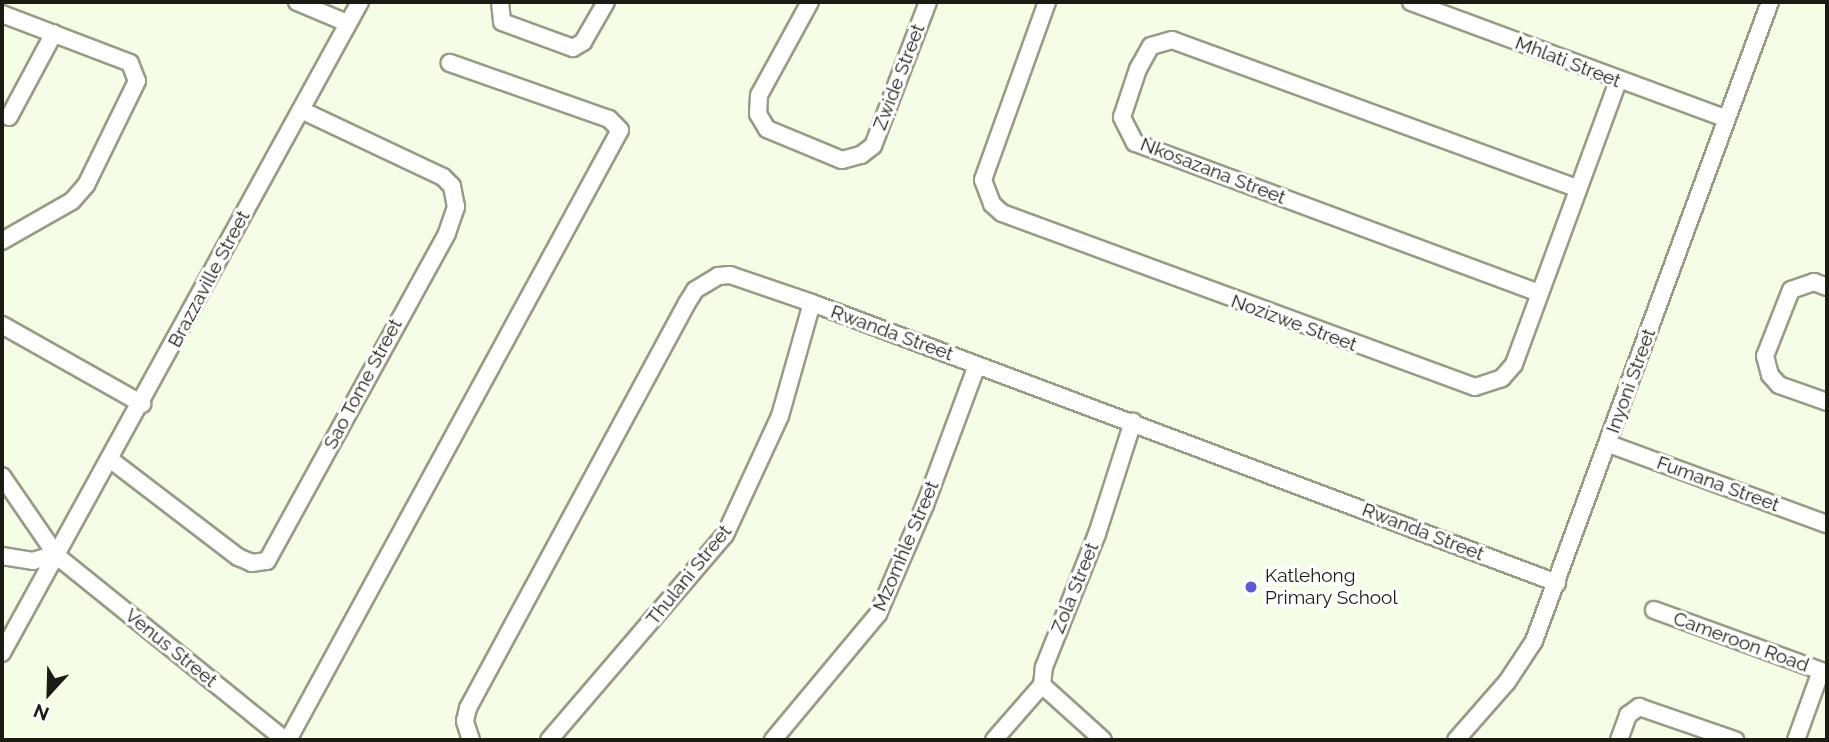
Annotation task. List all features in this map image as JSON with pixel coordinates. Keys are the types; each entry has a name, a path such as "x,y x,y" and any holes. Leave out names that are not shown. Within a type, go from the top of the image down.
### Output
{"street":[{"path":"297,2 347,23"},
{"name":"Brazzaville Street","path":"2,653 142,404 360,2"},
{"path":"500,2 502,22 573,48 583,43 606,2"},
{"name":"Zwide Street","path":"810,2 759,95 758,114 767,129 842,160 862,155 873,146 928,2"},
{"name":"Nozizwe Street","path":"1046,2 983,180 992,204 1002,214 1475,387 1502,378 1514,364 1618,81"},
{"name":"Mhlati Street","path":"1411,2 1618,81 1725,118"},
{"name":"Inyoni Street","path":"1456,740 1521,663 1558,583 1725,118 1770,2"},
{"path":"2,14 130,64 137,81 86,185 72,201 2,241"},
{"path":"9,117 54,33"},
{"name":"Nkosazana Street","path":"1539,293 1135,143 1122,117 1138,69 1151,46 1172,40 1577,188"},
{"path":"286,740 620,130 609,119 450,62"},
{"name":"Sao Tome Street","path":"111,460 238,556 252,564 267,561 447,233 456,207 452,186 443,177 301,110"},
{"name":"Rwanda Street","path":"468,736 468,708 695,290 707,280 730,275 1133,422 1558,583"},
{"path":"1827,287 1805,283 1791,290 1765,356 1770,374 1779,385 1827,402"},
{"name":"Thulani Street","path":"549,740 725,536 780,416 812,303"},
{"path":"2,325 142,404"},
{"name":"Mzomhle Street","path":"773,740 878,614 925,505 977,365"},
{"name":"Zola Street","path":"994,740 1042,685 1044,667 1097,534 1133,422"},
{"name":"Fumana Street","path":"1609,444 1827,524"},
{"name":"Venus Street","path":"2,476 57,555 286,740"},
{"path":"2,556 33,561 57,555"},
{"name":"Cameroon Road","path":"1654,610 1824,672"},
{"path":"1796,740 1824,672"},
{"path":"1042,685 1103,740"},
{"path":"1619,740 1628,715 1639,707 1735,740"}],"place":[{"name":"Katlehong Primary School","path":"1251,587"}]}
